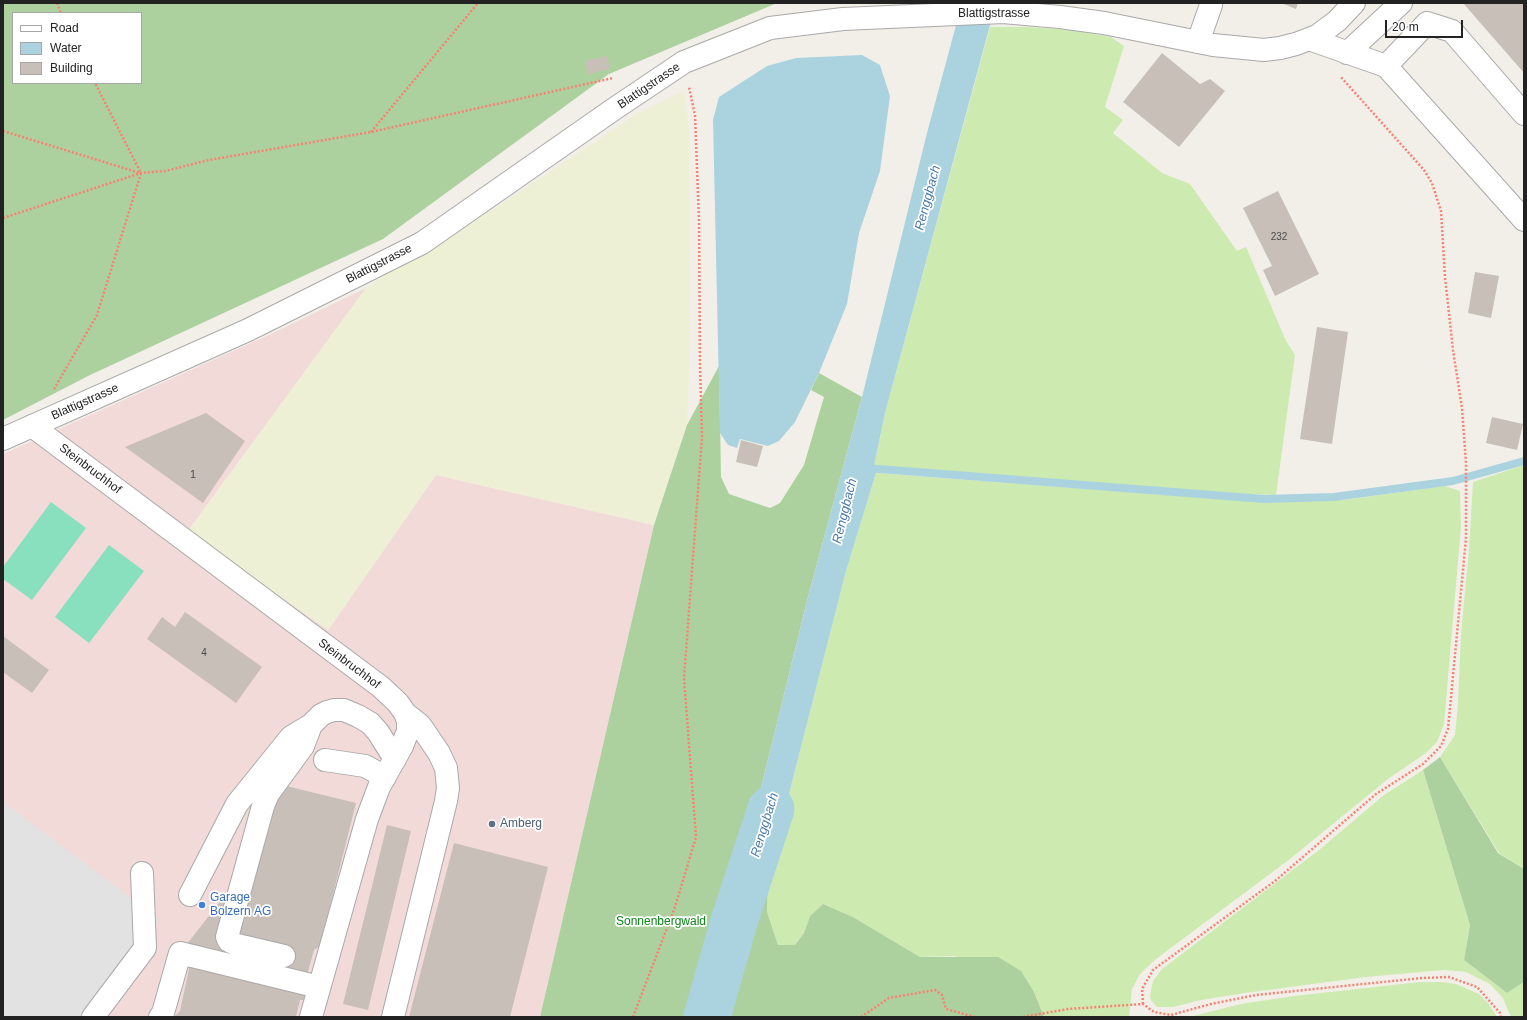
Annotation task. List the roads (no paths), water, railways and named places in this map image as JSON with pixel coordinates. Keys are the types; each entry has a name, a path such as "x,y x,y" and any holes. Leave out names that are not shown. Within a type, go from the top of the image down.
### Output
{"street":[{"name":"Blattigstrasse","path":"3,438 248,330 422,242 684,62 770,28 844,19 1003,12 1060,17 1104,23 1198,42 1234,48 1264,50 1280,48 1309,39 1326,30 1354,3"},
{"path":"1347,53 1401,3"},
{"path":"1198,42 1212,5"},
{"path":"1386,66 1427,23 1452,31 1524,114"},
{"path":"1309,39 1386,66 1524,220"},
{"name":"Steinbruchhof","path":"32,426 381,687 398,702 405,714 408,721 408,731 402,746 378,787 367,818 311,1017"},
{"path":"190,895 237,804 291,737 311,725 321,715 334,710 344,710 370,723 378,732 390,768 325,760"},
{"path":"393,1017 448,788 446,768 439,752 420,725 405,714"},
{"path":"284,956 237,945 229,941 227,937 263,806 268,794 303,746 311,725"},
{"path":"93,1017 146,948 142,873"},
{"path":"160,1017 163,1013 180,953 320,987"}],"water":[{"path":"962,3 996,3 885,413 874,466 876,473 846,571 768,876 741,869 808,597 862,397 927,133"},
{"path":"862,55 880,65 890,96 880,171 859,233 847,304 819,373 795,422 779,441 768,446 740,439 737,448 728,445 720,433 713,120 719,97 767,66 796,58"}],"waterway":[{"path":"866,468 1264,499 1334,497 1453,481 1524,461"},
{"name":"Renggbach","path":"707,1017 733,925 771,809"}],"place":[{"name":"Amberg","path":"492,824"},
{"name":"Garage Bolzern AG","path":"202,905"}],"park label":[{"name":"Sonnenbergwald","path":"661,922"}]}
